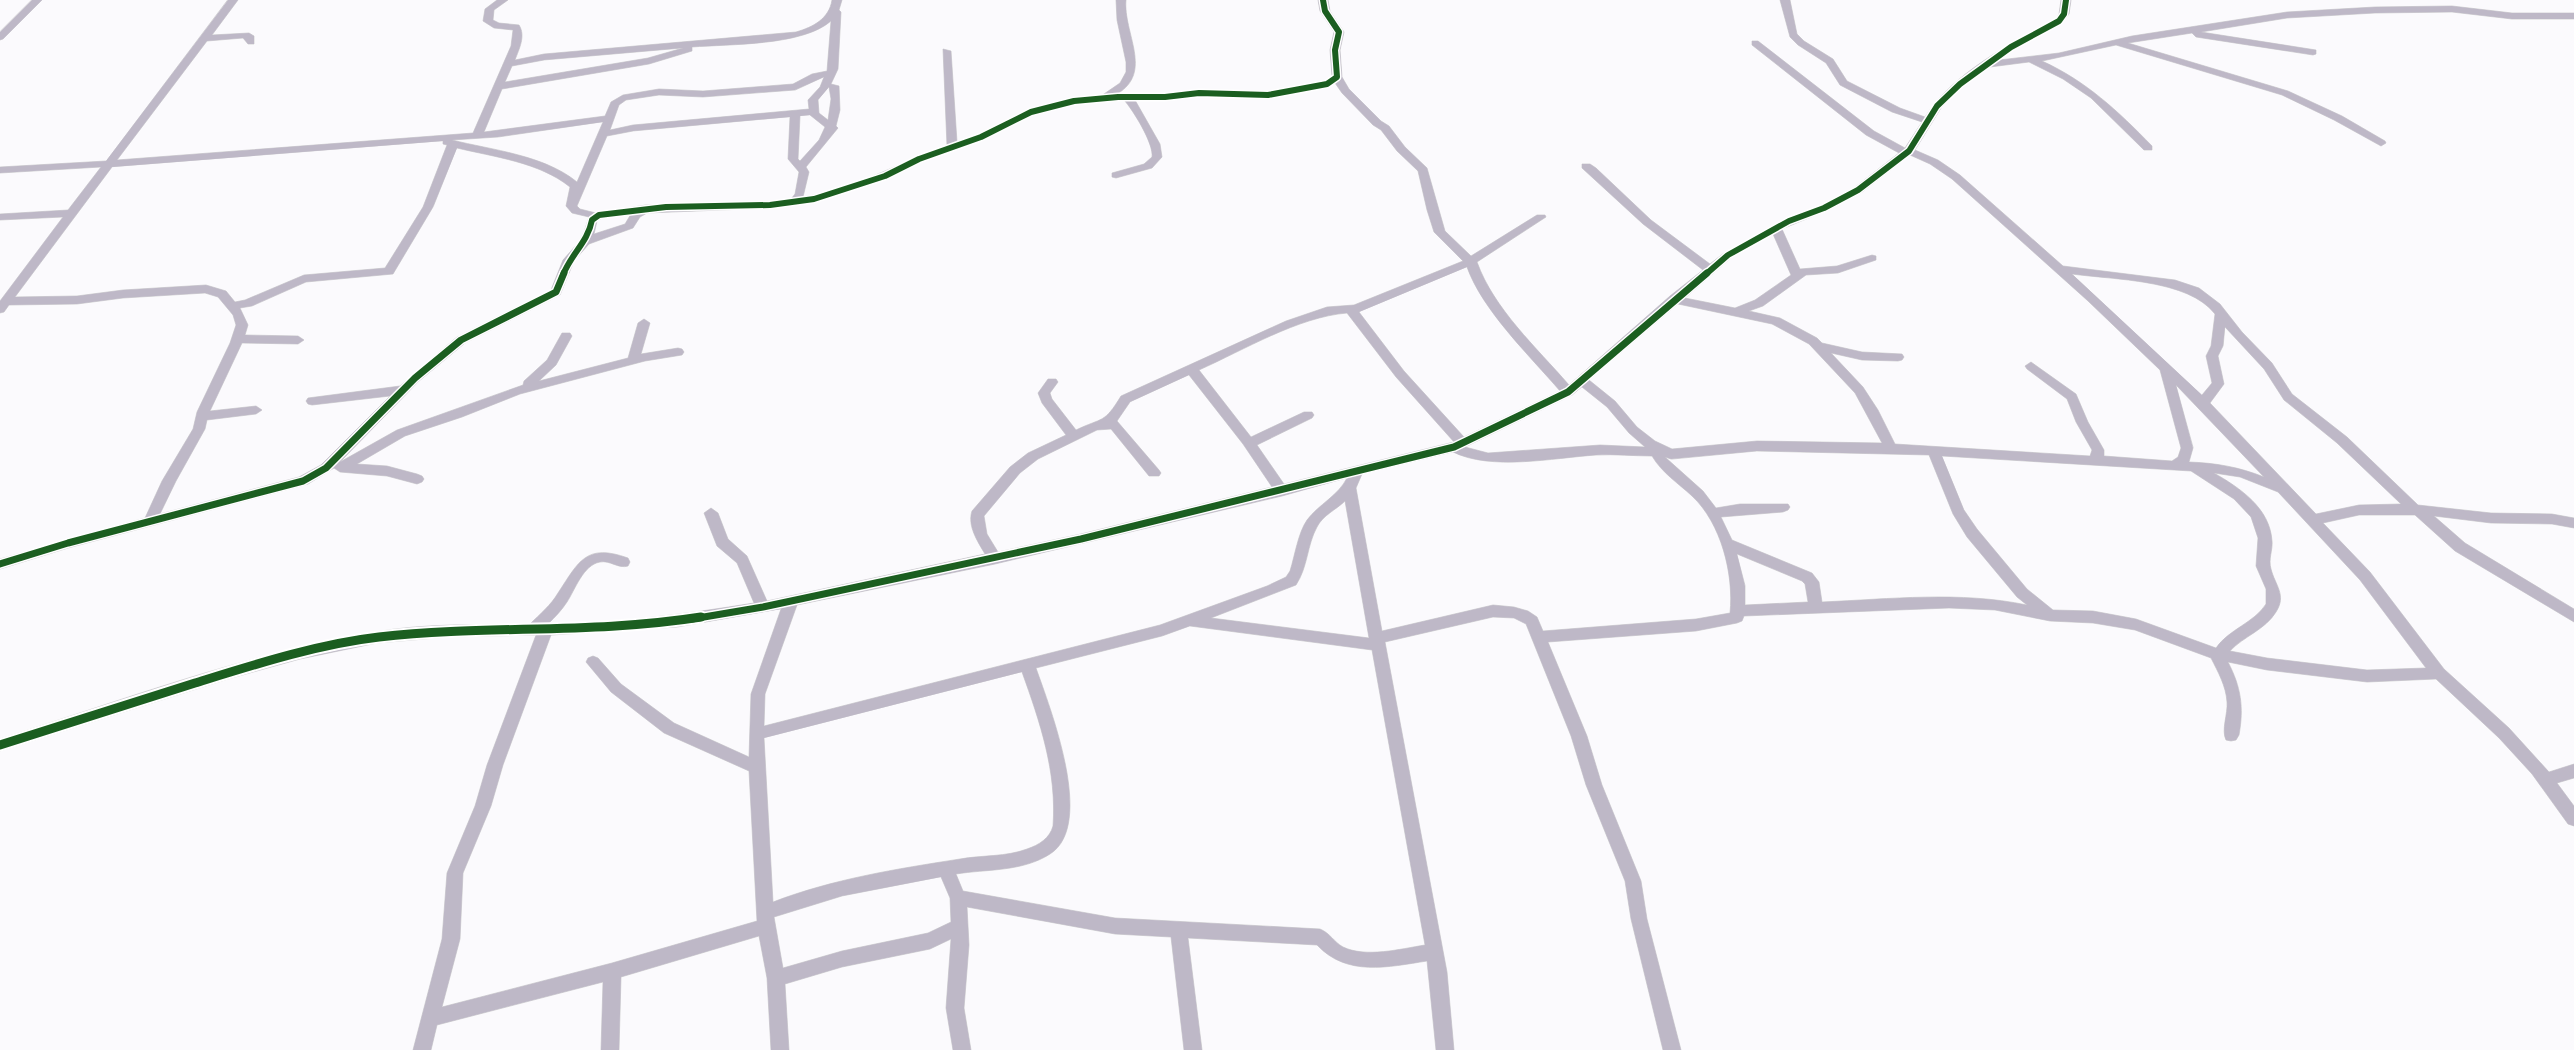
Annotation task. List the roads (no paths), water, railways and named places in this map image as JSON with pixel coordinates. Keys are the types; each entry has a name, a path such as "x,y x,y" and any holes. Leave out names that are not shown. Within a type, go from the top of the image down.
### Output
{"street":[{"path":"0,37 38,0"},
{"path":"3,305 107,164 233,0"},
{"path":"477,136 516,46 517,29 511,26 497,26 488,21 490,9 503,0"},
{"path":"813,112 815,96 824,88 831,73 837,0"},
{"path":"1103,98 1120,88 1129,75 1128,48 1119,16 1121,0"},
{"path":"1323,0 1328,17 1339,32 1334,46 1337,77 1345,91 1385,128 1401,149 1423,170 1435,223 1440,232 1470,262 1480,284 1506,321 1568,392"},
{"path":"1785,0 1793,35 1801,43 1830,61 1843,83 1896,110 1928,121"},
{"path":"2431,9 2450,0"},
{"path":"0,745 228,672 366,639 448,631 539,631 677,621 763,608 995,559 1282,491 1458,445 1568,392 1640,332 1709,269 1736,250 1776,228 1858,190 1907,152 1937,106 1984,65 2059,21 2064,14 2064,1"},
{"path":"1984,65 2059,56 2182,31 2287,15 2431,9 2476,10 2512,16 2574,16"},
{"path":"509,64 544,57 803,34 828,20 836,12"},
{"path":"2182,31 2313,52"},
{"path":"205,38 243,35 249,36 251,42"},
{"path":"500,86 648,61 678,54 696,43"},
{"path":"1755,43 1870,133 1907,152 1934,162 1956,177 2203,403 2365,576 2439,673 2504,733 2546,780 2574,819"},
{"path":"2116,43 2285,93 2338,118 2381,143"},
{"path":"946,51 952,148"},
{"path":"2028,58 2082,84 2103,101 2148,148"},
{"path":"571,206 619,100 659,92 703,94 794,87 815,76 831,73"},
{"path":"571,206 576,211 596,216 646,208 793,203 858,186 885,176 919,159 981,137 1038,109 1074,101 1103,98 1165,97 1213,93 1268,95 1326,84 1337,77"},
{"path":"800,167 821,147 833,128 835,120 834,86"},
{"path":"1116,175 1148,166 1158,151 1158,146 1147,130 1140,113 1128,98"},
{"path":"603,134 633,128 813,112 833,128"},
{"path":"793,203 800,194 804,172 793,159 795,114"},
{"path":"0,170 477,136 609,118"},
{"path":"433,139 528,163 567,178 575,186 571,206"},
{"path":"233,306 248,303 304,279 389,271 428,207 453,144"},
{"path":"1586,166 1607,181 1627,204 1709,269"},
{"path":"586,241 629,226 636,215 646,208"},
{"path":"0,217 71,213"},
{"path":"0,564 68,543 303,481 326,468 403,390 461,340 556,292 569,260 586,241 591,232 591,222 596,216"},
{"path":"995,559 980,534 976,523 977,515 1026,460 1074,436 1107,424 1117,414 1125,399 1290,324 1327,311 1352,310 1470,262 1541,217"},
{"path":"1776,228 1797,276"},
{"path":"1737,312 1759,303 1797,276 1814,270 1838,269 1872,258"},
{"path":"2059,269 2175,284 2195,291 2221,313 2238,336 2268,366 2288,397 2342,440 2416,510 2460,547 2574,616"},
{"path":"3,305 206,289 222,294 233,306 242,320 238,339 202,412 199,429 169,481 149,523"},
{"path":"1674,299 1776,321 1791,328 1816,346 1859,390 1891,448"},
{"path":"1352,310 1458,445 1468,454 1488,458 1600,450 1656,449 1671,454 1685,454 1758,446 1891,448 2194,466 2242,473 2282,489"},
{"path":"2203,403 2218,384 2212,356 2217,346 2221,313"},
{"path":"633,360 645,323"},
{"path":"522,389 552,362 566,336"},
{"path":"238,339 298,340"},
{"path":"1816,346 1862,356 1898,357"},
{"path":"341,466 401,433 522,389 633,360 678,352"},
{"path":"2031,366 2072,397 2082,422 2098,450 2098,456 2094,461"},
{"path":"2165,368 2177,404 2187,448 2184,459 2173,466"},
{"path":"1191,369 1282,491"},
{"path":"1540,637 1729,621 1737,617 1738,611 1737,590 1728,544 1713,513 1699,495 1667,466 1656,449 1633,430 1611,404 1581,381"},
{"path":"1052,382 1044,393 1046,400 1074,436"},
{"path":"312,401 403,390"},
{"path":"203,416 256,410"},
{"path":"1249,444 1308,415"},
{"path":"1107,424 1114,425 1120,431 1154,473"},
{"path":"1933,450 1958,511 1972,533 2022,593 2050,615"},
{"path":"326,468 341,466 387,471 417,479"},
{"path":"2194,466 2236,492 2256,511 2265,535 2262,563 2274,590 2275,599 2272,608 2251,627 2226,643 2218,654"},
{"path":"756,734 1026,665 1190,620 1264,593 1291,580 1297,572 1311,525 1349,488 1356,472"},
{"path":"1349,488 1434,952 1445,1050"},
{"path":"1713,513 1783,507"},
{"path":"2313,519 2360,510 2416,510 2491,518 2552,519 2574,523"},
{"path":"711,513 722,542 741,560 763,608"},
{"path":"1728,544 1807,577 1812,582 1816,607"},
{"path":"422,1050 451,939 455,873 483,806 539,631 567,591 576,573 586,562 605,557 623,562"},
{"path":"780,1050 776,978 766,919 756,734 758,694 791,602"},
{"path":"1738,611 1975,602 2009,606 2050,615 2093,617 2136,625 2218,654 2267,664 2367,676 2439,673"},
{"path":"1190,620 1377,641 1457,618 1509,610 1520,613 1532,621 1633,881 1639,920 1672,1050"},
{"path":"2218,654 2234,692 2236,706 2231,735"},
{"path":"593,662 616,688 669,728 684,737 756,767"},
{"path":"431,1018 612,971 766,919 801,897 833,889 974,864 1019,859 1043,851 1057,837 1061,824 1059,768 1050,728 1026,665"},
{"path":"2546,780 2574,771"},
{"path":"946,870 958,898 960,945 955,1008 962,1050"},
{"path":"958,898 1115,926 1320,937 1338,953 1352,957 1382,959 1434,952"},
{"path":"776,978 842,959 930,941 958,927"},
{"path":"1179,930 1193,1050"},
{"path":"610,1050 612,971"}]}
